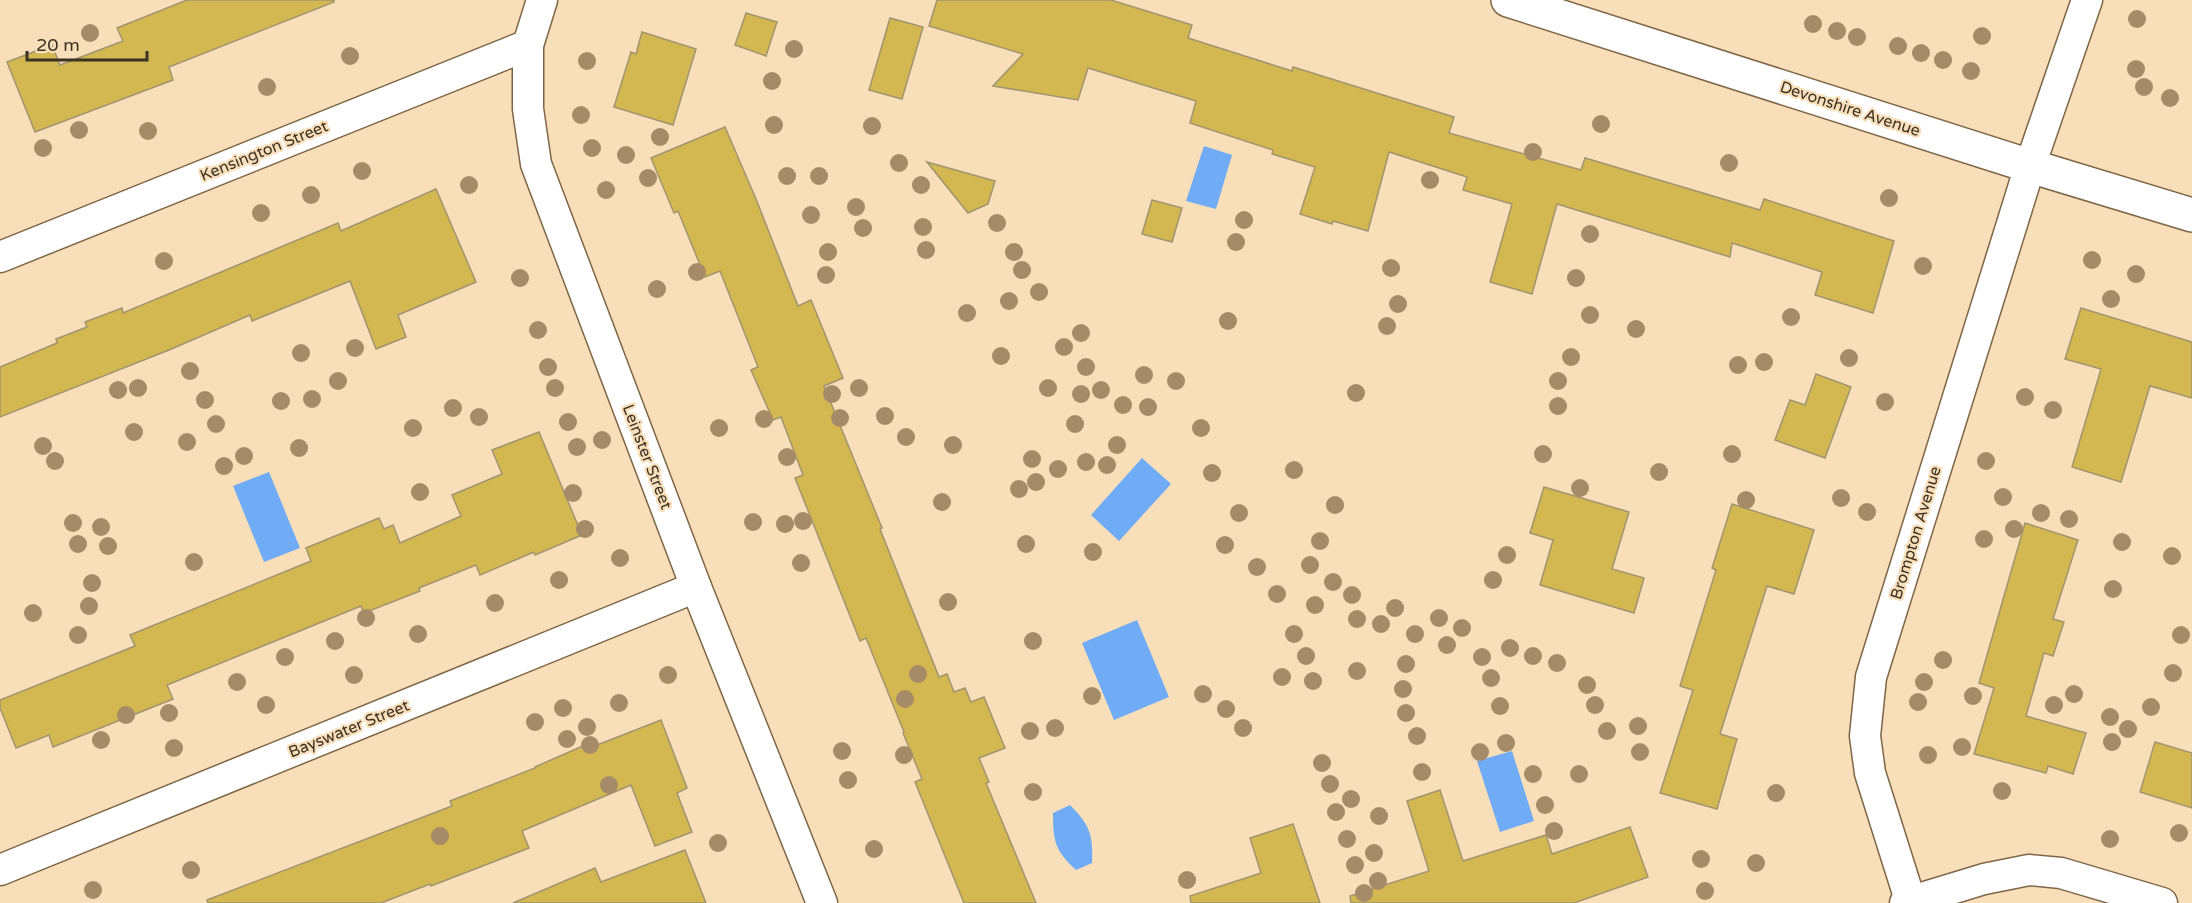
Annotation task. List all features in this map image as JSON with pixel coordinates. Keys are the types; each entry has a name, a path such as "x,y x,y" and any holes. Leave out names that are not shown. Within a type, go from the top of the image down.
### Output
{"main road":[{"name":"Devonshire Avenue","path":"1508,0 2030,166 2192,215"}],"street":[{"name":"Leinster Street","path":"542,0 528,45 528,109 536,164 696,587 822,903"},
{"name":"Brompton Avenue","path":"1909,902 1870,773 1865,736 1871,677 2030,166 2087,0"},
{"name":"Kensington Street","path":"0,257 528,45"},
{"name":"Bayswater Street","path":"0,870 696,587"},
{"path":"1909,902 1984,879 2029,870 2061,873 2162,903"}],"water":[{"path":"1204,146 1232,155 1216,209 1186,201"},
{"path":"1142,458 1171,484 1119,541 1091,515"},
{"path":"269,472 300,548 264,562 233,486"},
{"path":"1137,620 1169,697 1114,720 1082,643"},
{"path":"1512,751 1534,821 1500,832 1477,761"},
{"path":"1070,805 1086,825 1092,845 1092,863 1076,870 1059,851 1054,831 1053,813"}],"building":[{"path":"187,0 334,0 334,2 169,67 173,80 35,132 7,62 52,45 60,65 123,41 117,28"},
{"path":"937,0 1111,0 1192,25 1188,38 1292,71 1293,67 1454,117 1449,133 1581,170 1585,158 1760,210 1764,199 1894,241 1873,313 1815,295 1822,272 1732,243 1730,257 1557,204 1532,294 1490,282 1512,204 1463,190 1467,177 1389,152 1368,231 1333,221 1332,224 1300,214 1315,167 1272,154 1273,150 1190,123 1196,101 1088,68 1078,100 993,86 1023,54 929,26"},
{"path":"746,13 777,22 766,56 735,45"},
{"path":"890,18 923,27 902,99 869,90"},
{"path":"642,32 696,49 673,125 614,107 631,52 636,54"},
{"path":"725,127 798,306 811,300 843,378 824,386 939,677 947,674 954,692 965,688 971,702 984,697 1005,748 979,758 989,782 986,783 1036,903 964,903 915,782 922,779 904,732 866,638 860,641 795,478 803,475 781,417 773,420 751,370 758,367 720,271 705,277 678,211 674,213 651,158"},
{"path":"927,162 995,181 988,204 968,213"},
{"path":"436,189 476,282 398,315 406,337 376,349 350,281 252,321 250,315 169,350 0,417 0,367 57,343 56,339 87,327 85,322 122,308 123,313 338,223 341,231"},
{"path":"1152,200 1182,208 1172,242 1142,234"},
{"path":"2081,308 2192,342 2192,398 2150,386 2121,482 2072,467 2101,369 2065,359"},
{"path":"1816,374 1851,387 1825,458 1775,440 1790,400 1805,405"},
{"path":"539,432 582,535 480,575 476,565 419,588 420,591 364,613 361,606 167,685 173,699 53,747 49,735 16,748 0,708 0,700 135,646 130,635 311,561 306,548 379,518 384,529 393,525 400,543 461,516 452,495 502,474 492,450"},
{"path":"1544,487 1629,512 1612,569 1644,578 1634,613 1540,585 1553,540 1530,533"},
{"path":"1732,504 1814,530 1794,594 1767,586 1720,734 1737,739 1717,809 1660,793 1693,690 1680,686 1716,570 1712,568"},
{"path":"2025,523 2078,540 2053,619 2064,622 2053,656 2044,653 2026,716 2086,733 2073,774 2048,766 2046,773 1974,754 1994,688 1979,683"},
{"path":"661,720 687,788 677,793 692,832 655,846 631,785 522,831 529,848 381,903 208,903 207,900 452,806 450,801 535,768 585,745 587,749"},
{"path":"2155,742 2192,753 2192,808 2140,792"},
{"path":"1440,790 1463,861 1546,835 1552,854 1630,827 1648,877 1574,903 1351,903 1350,896 1429,871 1407,801"},
{"path":"1293,824 1320,903 1191,903 1190,896 1261,873 1250,838"},
{"path":"685,850 706,903 513,903 595,868 601,882"}]}
